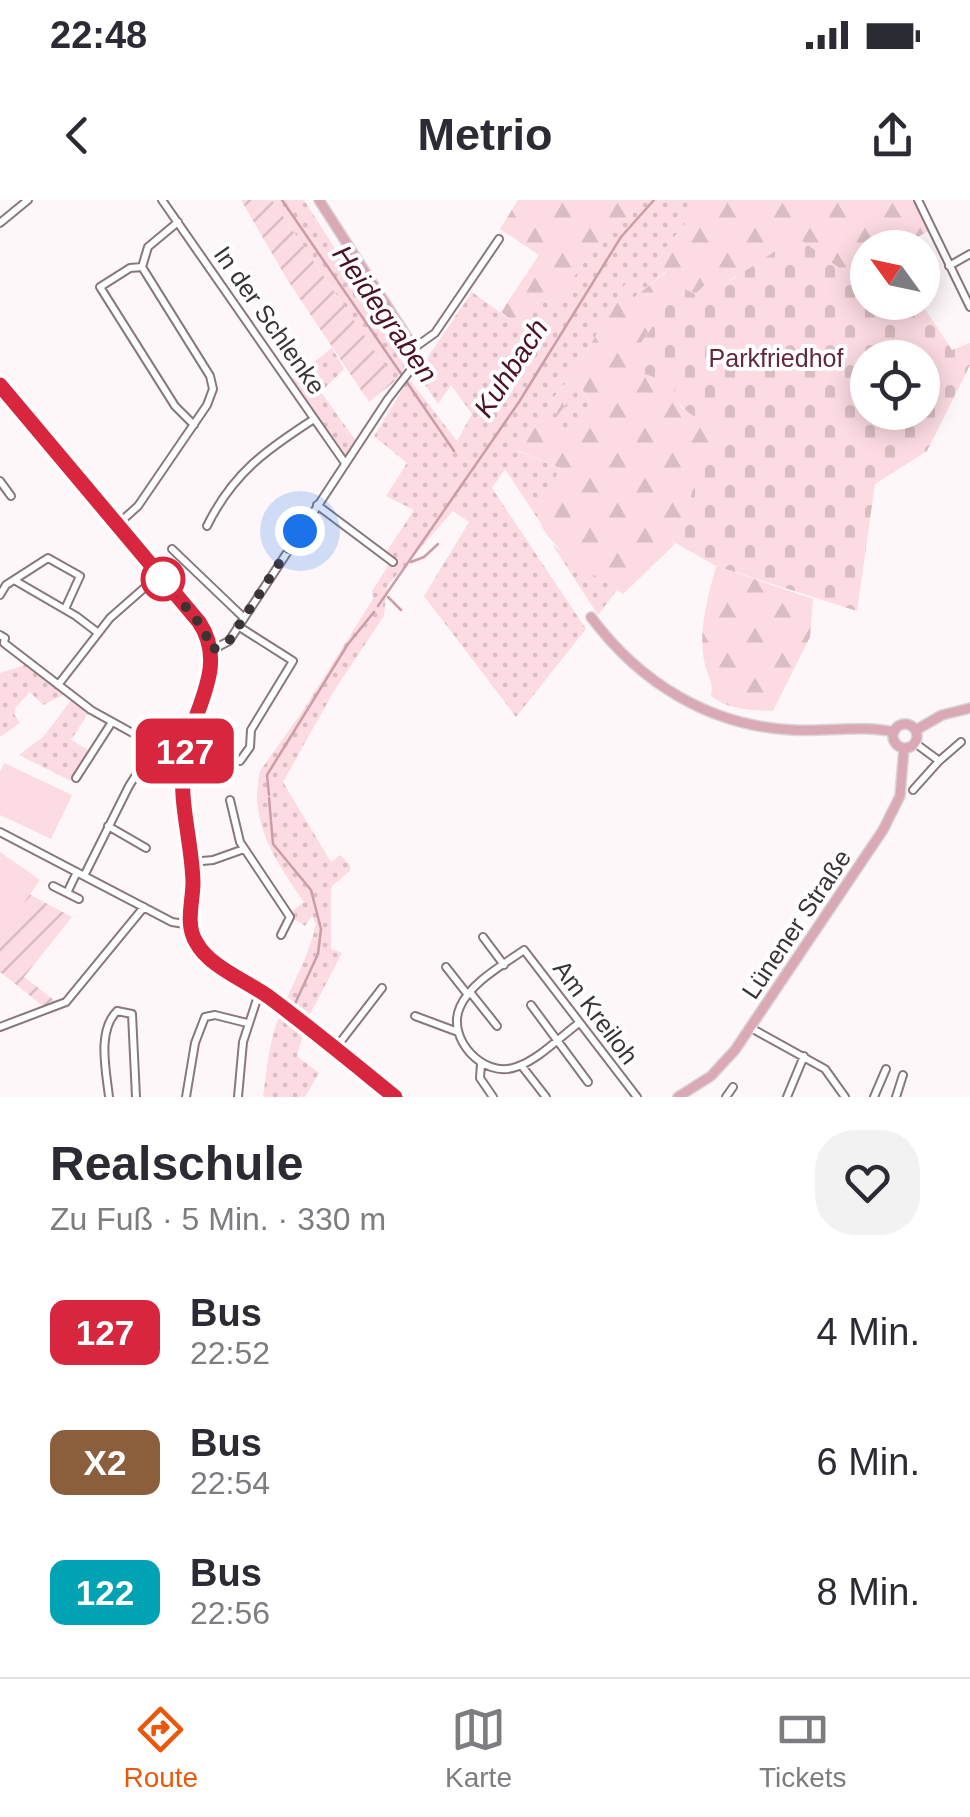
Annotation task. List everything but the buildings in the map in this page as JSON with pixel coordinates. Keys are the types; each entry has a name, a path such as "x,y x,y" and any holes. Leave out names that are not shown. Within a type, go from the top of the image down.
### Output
{"main road":[{"path":"319,200 414,348"},
{"path":"0,385 199,622 212,650 211,672 184,761 183,800 191,862 190,925 196,944 395,1097"},
{"path":"591,617 635,667 674,694 714,714 779,729 894,732 905,724 916,730"},
{"path":"916,730 932,719 970,708"},
{"path":"894,732 895,743 904,748 916,743 916,730"},
{"name":"Lünener Straße","path":"678,1097 718,1070 751,1028 890,819 900,796 904,748"}],"street":[{"path":"0,223 28,200"},
{"name":"In der Schlenke","path":"162,200 345,463"},
{"path":"918,200 970,307"},
{"path":"118,524 138,506 212,394 210,376 142,267 148,246 178,222"},
{"path":"414,348 440,327 499,239"},
{"path":"950,266 970,254"},
{"path":"142,267 130,268 100,287 170,398 194,425"},
{"path":"212,650 226,644 405,377"},
{"path":"207,526 221,498 244,470 314,418"},
{"path":"0,480 12,496"},
{"path":"317,505 392,562"},
{"path":"172,549 244,617"},
{"path":"0,595 6,584 48,558 80,576 66,609"},
{"path":"58,685 98,632 159,575"},
{"path":"14,580 98,632"},
{"path":"238,626 293,661 250,730 250,747 240,761"},
{"path":"2,639 112,722 184,761"},
{"path":"76,778 112,722"},
{"path":"913,790 961,742"},
{"path":"916,743 938,761"},
{"path":"67,893 155,746"},
{"path":"140,768 159,778"},
{"path":"230,800 244,848 290,917 280,935"},
{"path":"108,826 146,848"},
{"path":"0,832 176,924 190,925"},
{"path":"191,862 213,860 244,848"},
{"path":"53,886 80,899"},
{"path":"0,1027 66,1002 144,907"},
{"path":"458,1032 458,1014 469,993 504,964 483,937"},
{"name":"Am Kreiloh","path":"504,964 524,950 637,1097"},
{"path":"446,967 497,1026"},
{"path":"335,1049 382,988"},
{"path":"238,1097 247,1023 260,990"},
{"path":"531,1005 588,1082"},
{"path":"109,1097 106,1034 114,1012 127,1011 132,1014 135,1037 136,1097"},
{"path":"415,1016 458,1032 481,1064 501,1070 522,1065 579,1022"},
{"path":"186,1097 195,1043 206,1017 247,1023"},
{"path":"751,1028 832,1075 845,1097"},
{"path":"787,1097 804,1056"},
{"path":"481,1064 480,1078 493,1097"},
{"path":"522,1065 546,1097"},
{"path":"874,1097 886,1069"},
{"path":"896,1097 903,1075"},
{"path":"726,1097 733,1086"}],"green space":[{"path":"241,200 272,200 395,381 369,402 288,281"},
{"path":"272,200 304,200 398,347 396,351 405,367 395,381"},
{"path":"518,200 647,200 624,219 616,218 554,305 539,299 516,324 501,312 539,255 500,229"},
{"path":"647,200 704,200 655,261 666,271 630,301 627,281 575,372 549,403 557,415 579,385 592,403 576,434 558,427 518,451 560,468 540,513 540,522 505,469 492,488 586,629 516,717 424,596 469,522 453,511 387,586 384,616 334,691 283,782 331,862 340,855 350,865 350,871 331,891 331,949 342,953 307,1020 297,1056 319,1073 305,1097 263,1097 274,1033 316,924 312,916 305,926 293,918 291,912 304,902 275,856 261,824 257,790 260,771 373,599 372,591 390,563 383,557 414,510 386,496 407,463 374,436 409,379 457,441 472,414 451,385 438,404 417,373 472,292 516,324 539,299 554,305 616,218 624,219"},
{"path":"704,200 915,200 929,230 850,230 849,275 736,276 716,291 695,294 680,287 641,343 674,385 681,408 719,429 672,541 675,544 623,594 571,559 547,535 540,512 560,468 517,450 547,412 558,427 576,433 592,403 580,386 557,416 549,404 575,372 628,279 631,300 666,272 655,261"},
{"name":"Parkfriedhof","path":"797,237 850,274 850,320 932,320 952,350 970,343 970,365 940,425 940,340 850,340 850,430 938,430 927,451 875,484 857,611 716,566 672,541 719,429 683,407 674,385 632,369 641,343 680,287 695,294 708,282 716,290"},
{"path":"332,348 344,369 321,392 356,441 344,458 291,380"},
{"path":"552,544 617,590 598,615"},
{"path":"716,566 813,599 810,637 773,711 733,707 711,696 702,640"},
{"path":"28,664 65,694 43,705 30,692 16,707 14,714 20,723 0,737 0,673"},
{"path":"72,699 89,712 71,740 90,751 71,781 19,755 44,736"},
{"path":"4,763 72,795 51,839 0,815 0,772"},
{"path":"0,852 40,880 0,936"},
{"path":"29,894 72,917 24,977 59,1004 47,1009 0,972 0,936"}],"waterway":[{"name":"Heidegraben","path":"282,200 454,451"},
{"name":"Kuhbach","path":"378,606 519,402 621,237 654,200"},
{"name":"Kuhbach","path":"411,562 424,557 438,544"},
{"name":"Kuhbach","path":"388,597 401,610"},
{"name":"Kuhbach","path":"269,795 267,775 348,644 374,612"},
{"name":"Kuhbach","path":"269,798 273,844 311,890 321,929 318,954 293,1008"}],"bus line":[{"name":"127","path":"0,385 207,635 211,672 187,742 182,777 193,876 190,925 196,944 395,1097"}],"route":[{"path":"163,579 203,628 212,650 222,647 300,531"}]}
